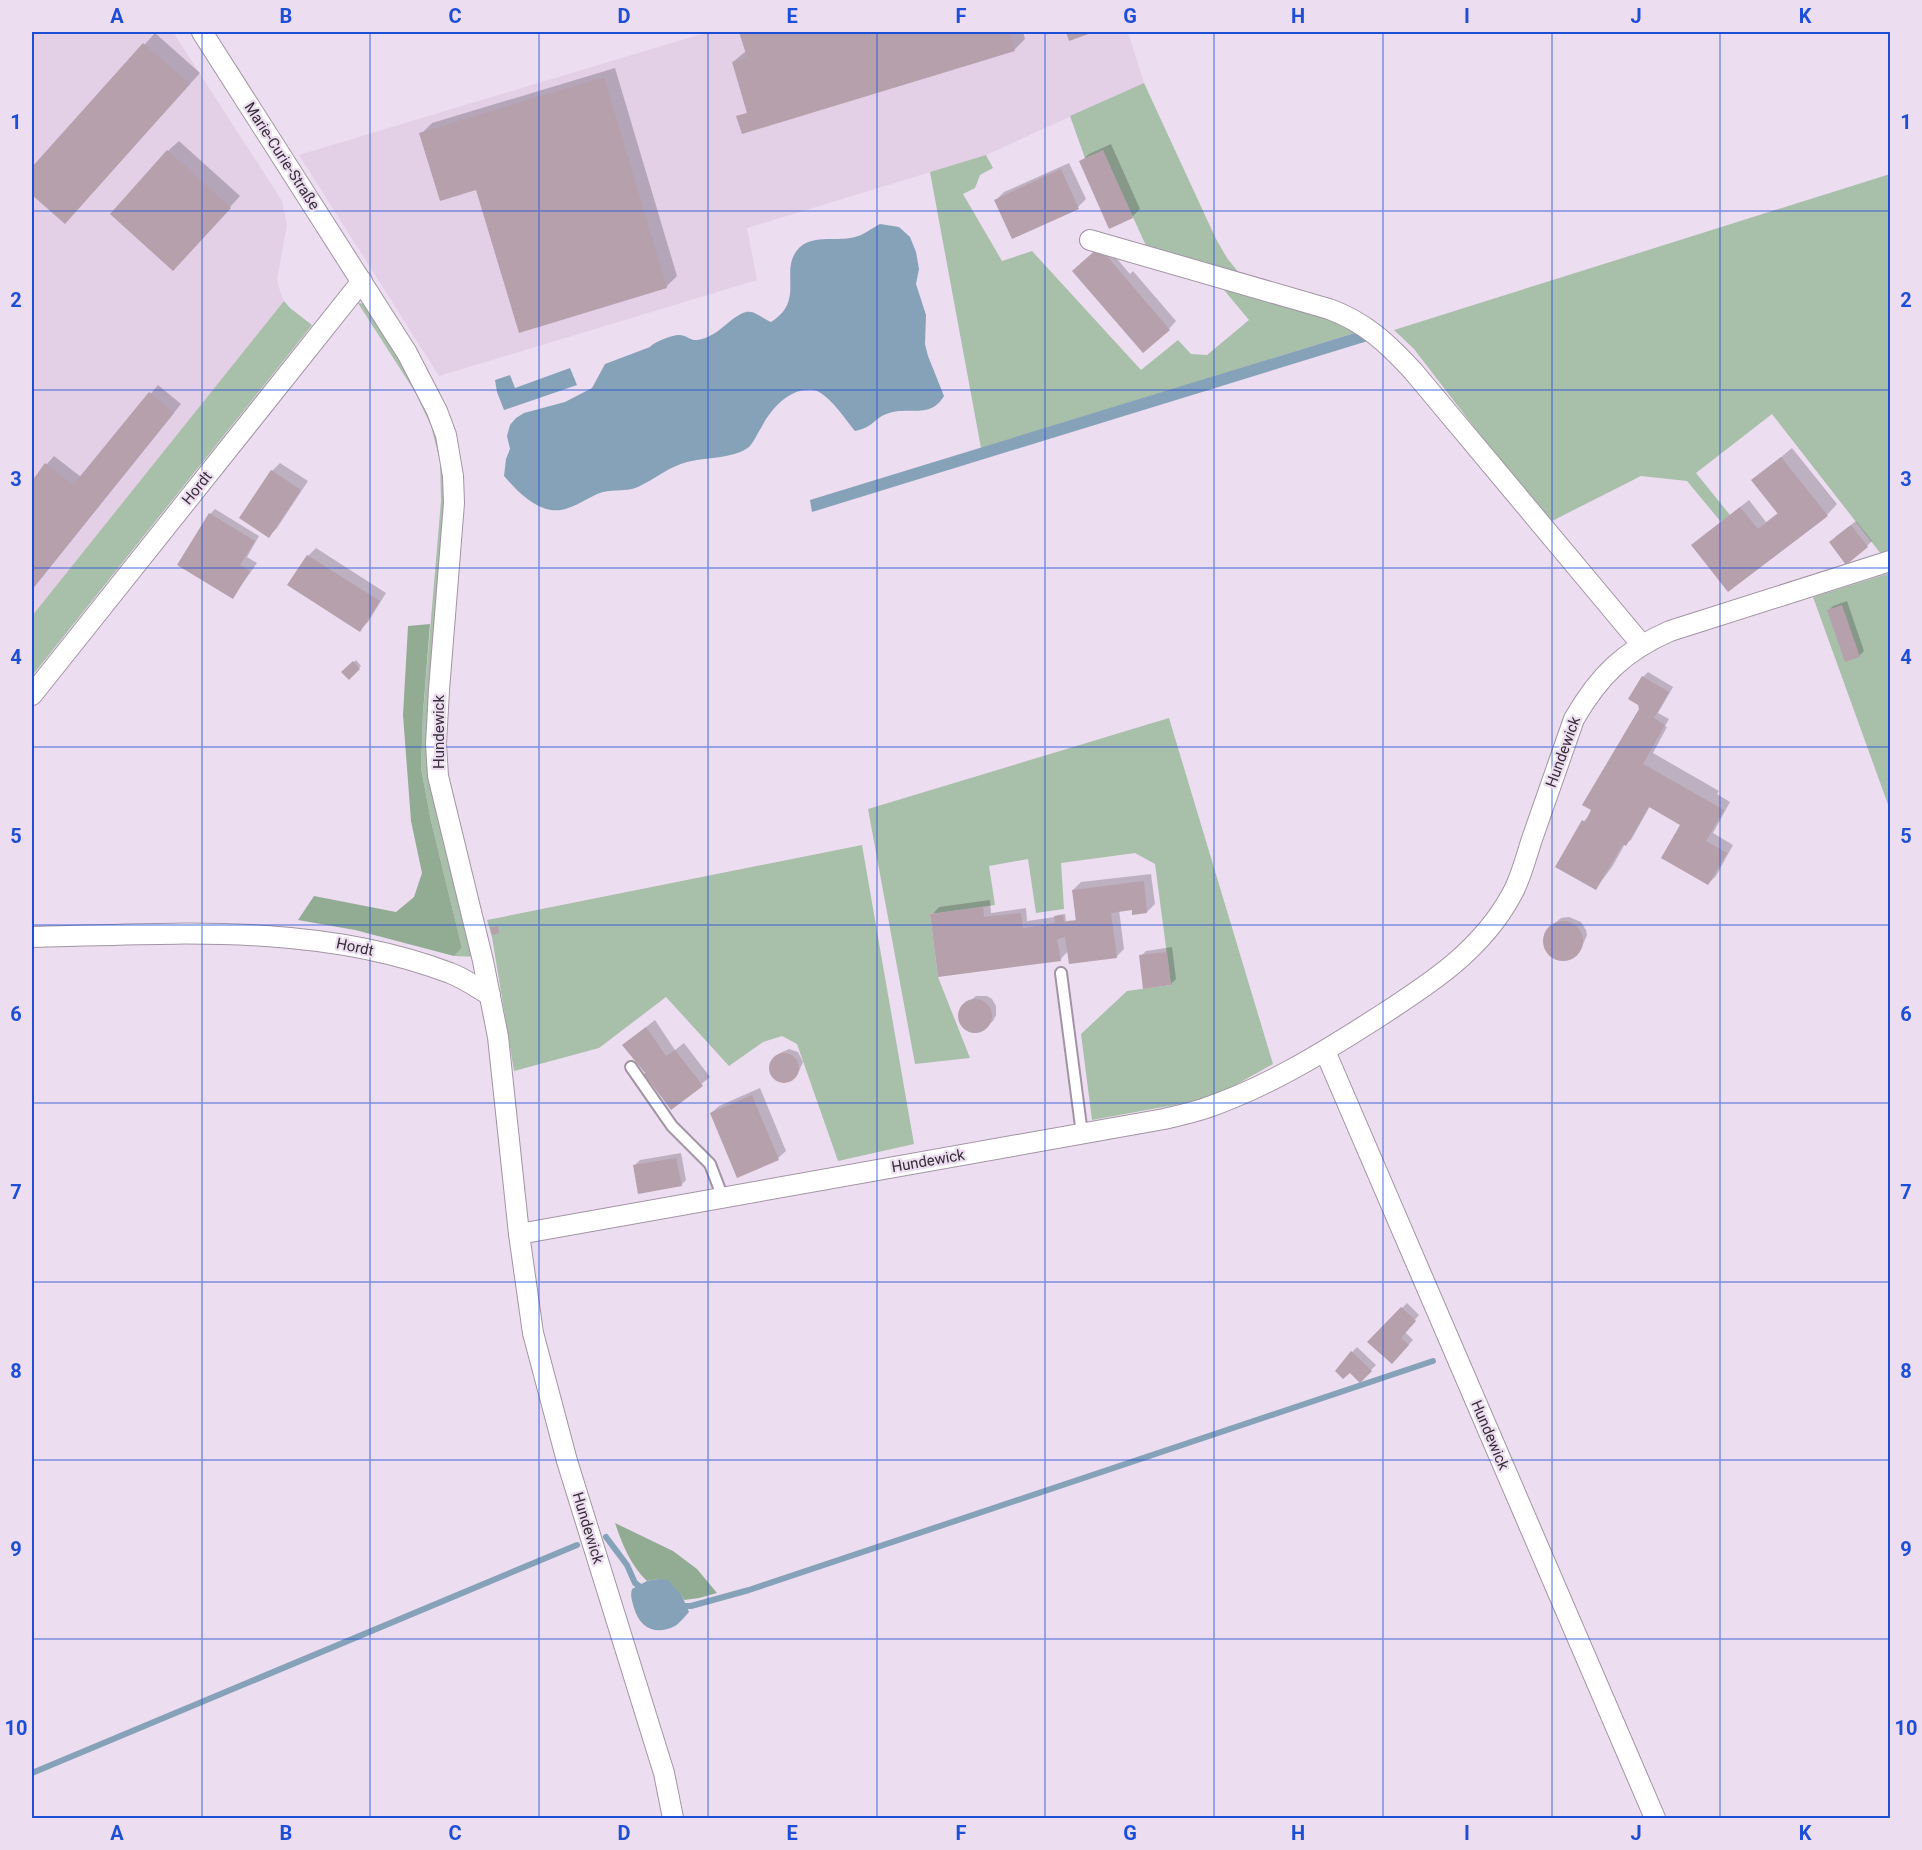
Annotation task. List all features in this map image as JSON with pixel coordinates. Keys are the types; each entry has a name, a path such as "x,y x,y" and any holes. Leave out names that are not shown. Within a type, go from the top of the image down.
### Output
{"street":[{"name":"Marie-Curie-Straße","path":"202,32 362,281"},
{"path":"1090,240 1329,309 1362,323 1390,346 1413,372 1642,645"},
{"name":"Hordt","path":"32,695 362,281"},
{"name":"Hundewick","path":"362,281 407,353 437,411 446,435 453,476 454,503 439,690 436,744 438,776 498,1037 519,1234 533,1333 567,1461 664,1773 673,1818"},
{"name":"Hundewick","path":"519,1234 1164,1119 1204,1108 1237,1095 1325,1051 1446,972 1491,928 1513,893 1574,718 1582,704 1614,664 1650,639 1699,621 1890,561"},
{"name":"Hordt","path":"32,938 174,934 291,937 337,942 452,973 490,995"},
{"name":"Hundewick","path":"1325,1051 1655,1818"}],"lane":[{"path":"1061,973 1082,1134"},
{"path":"631,1067 672,1126 710,1164 723,1198"}],"shaded area":[{"path":"32,32 173,32 282,201 287,225 277,279 284,301 32,616"},
{"path":"708,32 1128,32 1144,83 986,155 747,228 757,280 439,376 299,155"}],"green space":[{"path":"1144,83 1216,239 1227,258 1244,279 1147,248 1103,151 1085,158 1070,116"},
{"path":"986,155 993,168 980,175 975,188 963,194 1002,261 1032,251 1141,370 1178,340 1191,354 1207,355 1249,320 1219,284 1337,316 1361,331 981,448 930,172"},
{"path":"1890,174 1890,551 1881,554 1772,414 1696,473 1730,515 1721,522 1687,481 1641,476 1548,523 1414,349 1394,330"},
{"path":"284,301 312,325 32,676 32,616"},
{"path":"358,303 367,304 417,377 448,469 431,733 477,957 454,956 462,948 431,821 421,768 423,713 441,501 440,461 431,426 415,392"},
{"path":"1890,573 1890,810 1813,597"},
{"path":"430,624 421,768 431,821 462,948 454,956 355,930 298,920 314,896 396,912 414,897 422,873 411,821 403,715 408,626"},
{"path":"1169,718 1273,1064 1221,1093 1185,1103 1092,1120 1081,1034 1127,991 1171,985 1155,864 1135,853 1061,863 1064,909 1036,913 1028,859 989,866 995,905 930,914 938,977 970,1058 915,1064 868,809"},
{"path":"862,845 914,1144 838,1161 797,1044 782,1036 763,1042 729,1066 666,997 599,1048 514,1071 492,937 487,920"},
{"path":"615,1523 673,1551 697,1569 717,1593 684,1600 682,1596 658,1579 647,1581 636,1569"}],"water":[{"path":"880,224 899,227 910,237 916,252 919,269 916,284 926,315 925,344 944,396 938,404 924,410 893,412 855,431 825,396 814,390 797,392 776,407 751,445 743,451 680,464 638,487 603,492 565,509 551,510 531,502 504,476 510,449 507,436 510,425 516,418 524,413 565,402 592,388 605,364 650,347 663,339 679,335 695,340 705,338 746,312 756,313 771,322 782,313 787,304 790,294 791,265 800,247 820,239 855,237"},
{"path":"1361,331 1371,340 812,512 810,500"},
{"path":"570,368 577,385 504,410 495,380 510,375 515,388"},
{"path":"668,1580 682,1596 689,1612 675,1626 655,1630 640,1621 631,1596 632,1589 647,1581"}],"building":[{"path":"739,32 1010,32 1015,51 742,134 736,116 747,113 732,62 747,57"},
{"path":"1066,32 1094,32 1069,41"},
{"path":"143,43 190,84 65,224 32,195 32,167"},
{"path":"604,77 667,288 519,333 476,190 440,201 419,133"},
{"path":"167,150 231,208 173,271 110,214"},
{"path":"1103,150 1133,218 1109,229 1079,161"},
{"path":"1061,169 1079,209 1012,239 994,200"},
{"path":"1099,247 1170,330 1143,353 1072,271"},
{"path":"149,392 174,413 32,589 32,481 45,463 73,485"},
{"path":"1781,457 1828,516 1728,592 1691,545 1740,507 1758,529 1778,514 1751,480"},
{"path":"271,470 301,490 269,538 239,518"},
{"path":"209,513 255,541 240,565 250,571 233,599 177,565"},
{"path":"1851,525 1868,547 1846,565 1829,542"},
{"path":"307,555 380,601 360,632 287,585"},
{"path":"1842,605 1860,657 1845,662 1827,610"},
{"path":"353,661 360,669 349,680 341,672"},
{"path":"1642,676 1669,692 1654,718 1665,725 1643,764 1724,810 1706,841 1727,853 1708,885 1661,858 1680,825 1649,807 1626,846 1623,844 1596,890 1555,867 1582,820 1585,822 1591,810 1582,805 1639,709 1638,705 1628,699"},
{"path":"1144,881 1147,913 1132,915 1132,910 1111,913 1117,958 1069,964 1065,937 1057,939 1061,961 938,977 930,914 983,907 984,917 1021,913 1023,928 1055,923 1054,916 1063,915 1064,922 1076,921 1072,890"},
{"path":"1563,921 1577,927 1583,941 1577,955 1563,961 1549,955 1543,941 1549,927"},
{"path":"498,926 499,933 492,935 490,927"},
{"path":"1167,952 1171,985 1143,989 1139,955"},
{"path":"975,999 987,1004 992,1016 987,1028 975,1033 963,1028 958,1016 963,1004"},
{"path":"646,1027 666,1056 675,1050 703,1086 671,1110 622,1045"},
{"path":"784,1053 790,1054 798,1062 798,1074 790,1082 784,1083 778,1082 770,1074 769,1068 770,1062 778,1054"},
{"path":"752,1095 779,1160 737,1178 710,1113"},
{"path":"676,1158 682,1186 638,1194 633,1165"},
{"path":"1401,1307 1416,1321 1401,1338 1409,1345 1392,1364 1367,1342"},
{"path":"1351,1351 1372,1371 1360,1383 1350,1373 1343,1379 1335,1371"}],"waterway":[{"path":"678,1606 691,1606 749,1590 1433,1361"},
{"path":"606,1537 627,1565 635,1583 643,1589"},
{"path":"32,1773 577,1545"}]}
